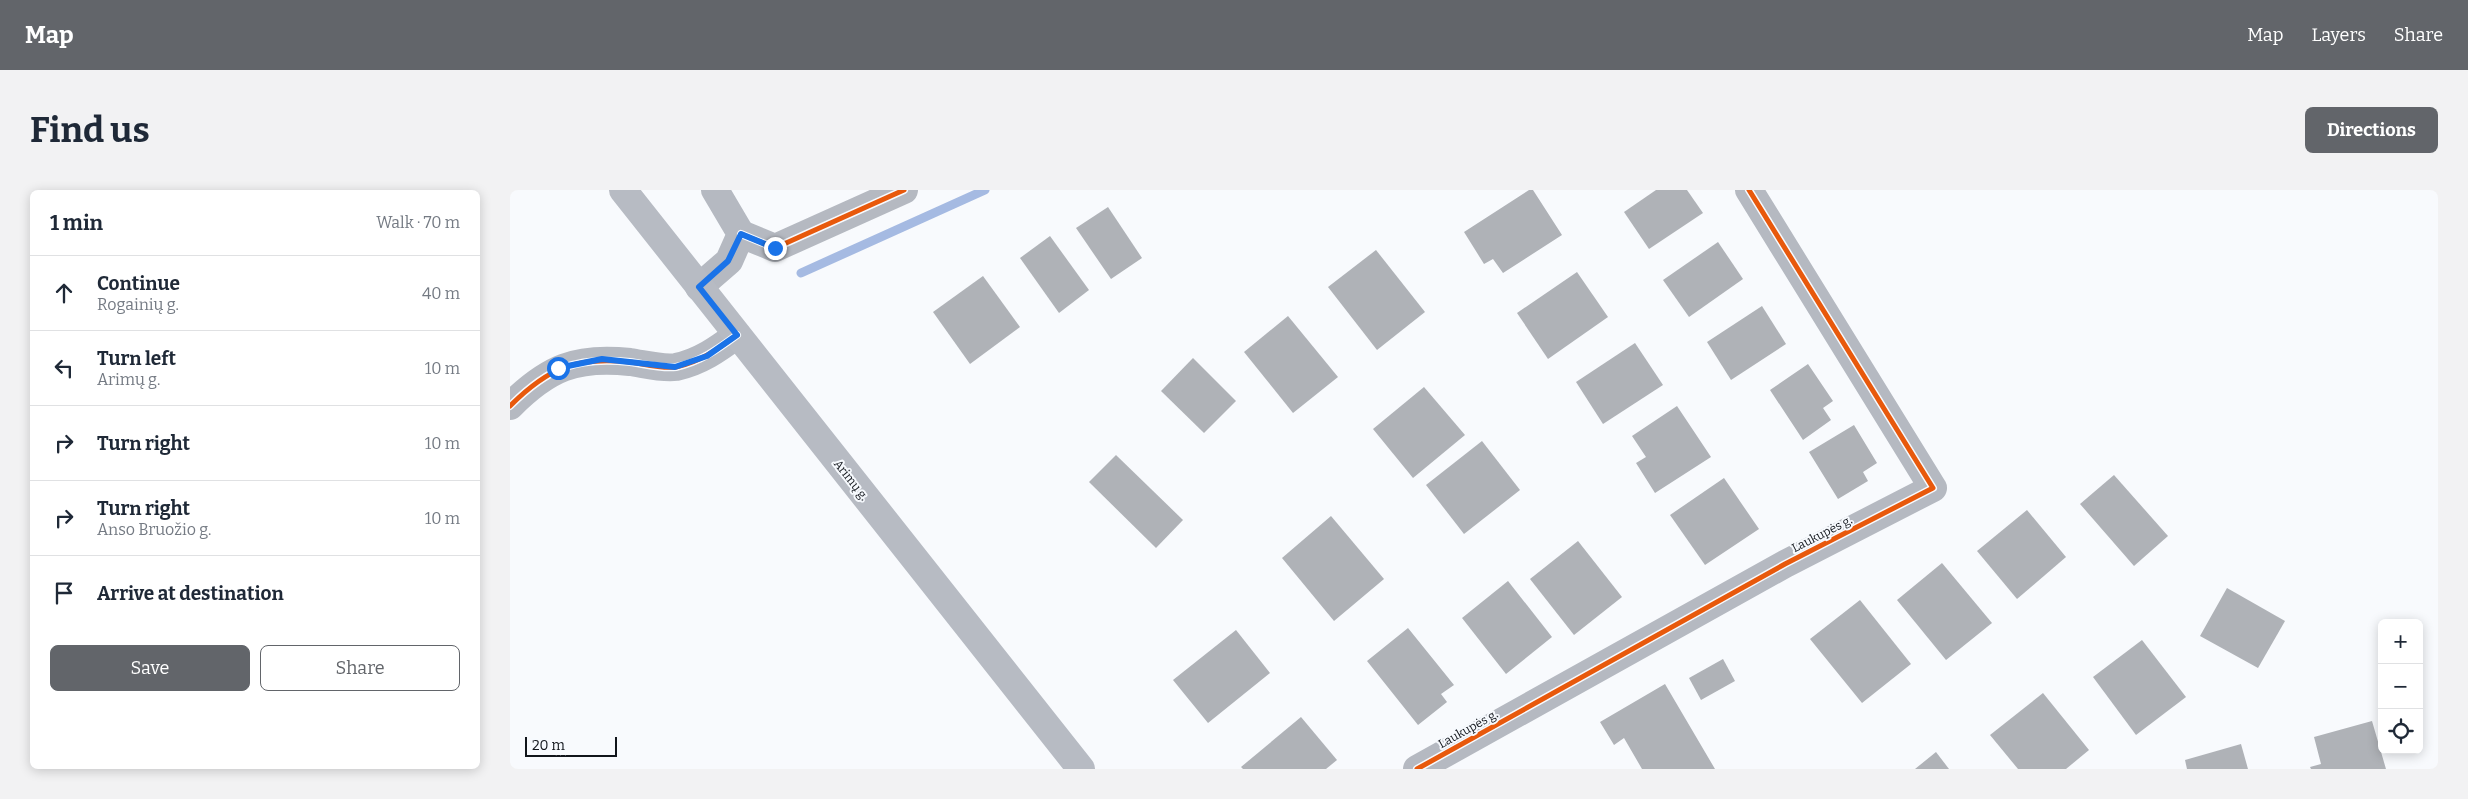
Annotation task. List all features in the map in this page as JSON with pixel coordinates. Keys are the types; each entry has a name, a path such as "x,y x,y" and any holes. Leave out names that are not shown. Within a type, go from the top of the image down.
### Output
{"main road":[{"name":"Arimų g.","path":"623,190 1082,769"}],"street":[{"path":"718,191 741,234 775,248 904,190"},
{"name":"Laukupės g.","path":"1416,769 1785,564 1933,488 1749,190"},
{"path":"699,287 728,261 741,234"},
{"path":"513,397 558,368 602,359 675,367 707,356 737,335"}],"building":[{"path":"1529,190 1533,190 1562,235 1503,273 1493,259 1484,264 1464,232"},
{"path":"1656,190 1687,190 1703,213 1649,249 1624,212"},
{"path":"1108,207 1142,258 1111,279 1076,228"},
{"path":"1050,236 1089,290 1059,313 1020,258"},
{"path":"1718,242 1743,279 1689,317 1663,280"},
{"path":"1376,250 1425,312 1377,350 1328,287"},
{"path":"1577,272 1608,317 1548,359 1517,313"},
{"path":"983,276 1020,327 970,364 933,312"},
{"path":"1762,306 1786,344 1731,380 1707,342"},
{"path":"1288,316 1338,377 1293,413 1244,352"},
{"path":"1635,343 1663,385 1603,424 1576,382"},
{"path":"1193,358 1236,401 1204,433 1161,391"},
{"path":"1808,364 1833,401 1823,408 1831,420 1803,440 1770,390"},
{"path":"1424,387 1465,435 1413,478 1373,429"},
{"path":"1677,406 1711,457 1655,493 1636,463 1646,457 1632,436"},
{"path":"1854,425 1877,463 1863,472 1868,481 1838,499 1809,452"},
{"path":"1482,441 1520,490 1464,534 1426,485"},
{"path":"1116,455 1183,520 1156,548 1089,482"},
{"path":"2114,475 2168,536 2134,566 2080,504"},
{"path":"1724,478 1759,529 1705,565 1670,515"},
{"path":"2027,510 2066,557 2017,599 1977,551"},
{"path":"1331,516 1384,579 1334,621 1282,558"},
{"path":"1578,541 1622,597 1574,635 1530,579"},
{"path":"1942,563 1992,623 1946,660 1897,600"},
{"path":"1508,581 1552,637 1506,674 1462,618"},
{"path":"2227,588 2285,621 2258,668 2200,636"},
{"path":"1860,600 1911,664 1862,703 1810,639"},
{"path":"1408,628 1454,685 1441,694 1447,702 1418,725 1367,661"},
{"path":"1236,630 1270,673 1208,723 1173,680"},
{"path":"2142,640 2186,697 2136,735 2093,677"},
{"path":"1723,659 1735,681 1701,700 1689,678"},
{"path":"1665,684 1715,769 1642,769 1624,738 1614,745 1600,722"},
{"path":"2043,693 2089,750 2066,769 2018,769 1990,735"},
{"path":"1301,717 1337,760 1326,769 1243,769 1241,767"},
{"path":"2372,721 2378,742 2378,754 2382,754 2386,769 2311,769 2310,767 2321,764 2314,737"},
{"path":"2241,744 2248,769 2187,769 2185,760"},
{"path":"1936,752 1949,769 1915,769"}],"waterway":[{"path":"801,273 985,190"}],"cycle path":[{"path":"741,234 775,248 904,190"},
{"path":"1417,769 1785,564 1933,488 1749,190"},
{"path":"510,406 537,382 550,374 578,363 611,361 659,367 676,367 701,358 737,335"}],"route":[{"path":"558,368 602,359 675,367 707,356 737,335 699,287 728,261 741,234 775,248"}]}
